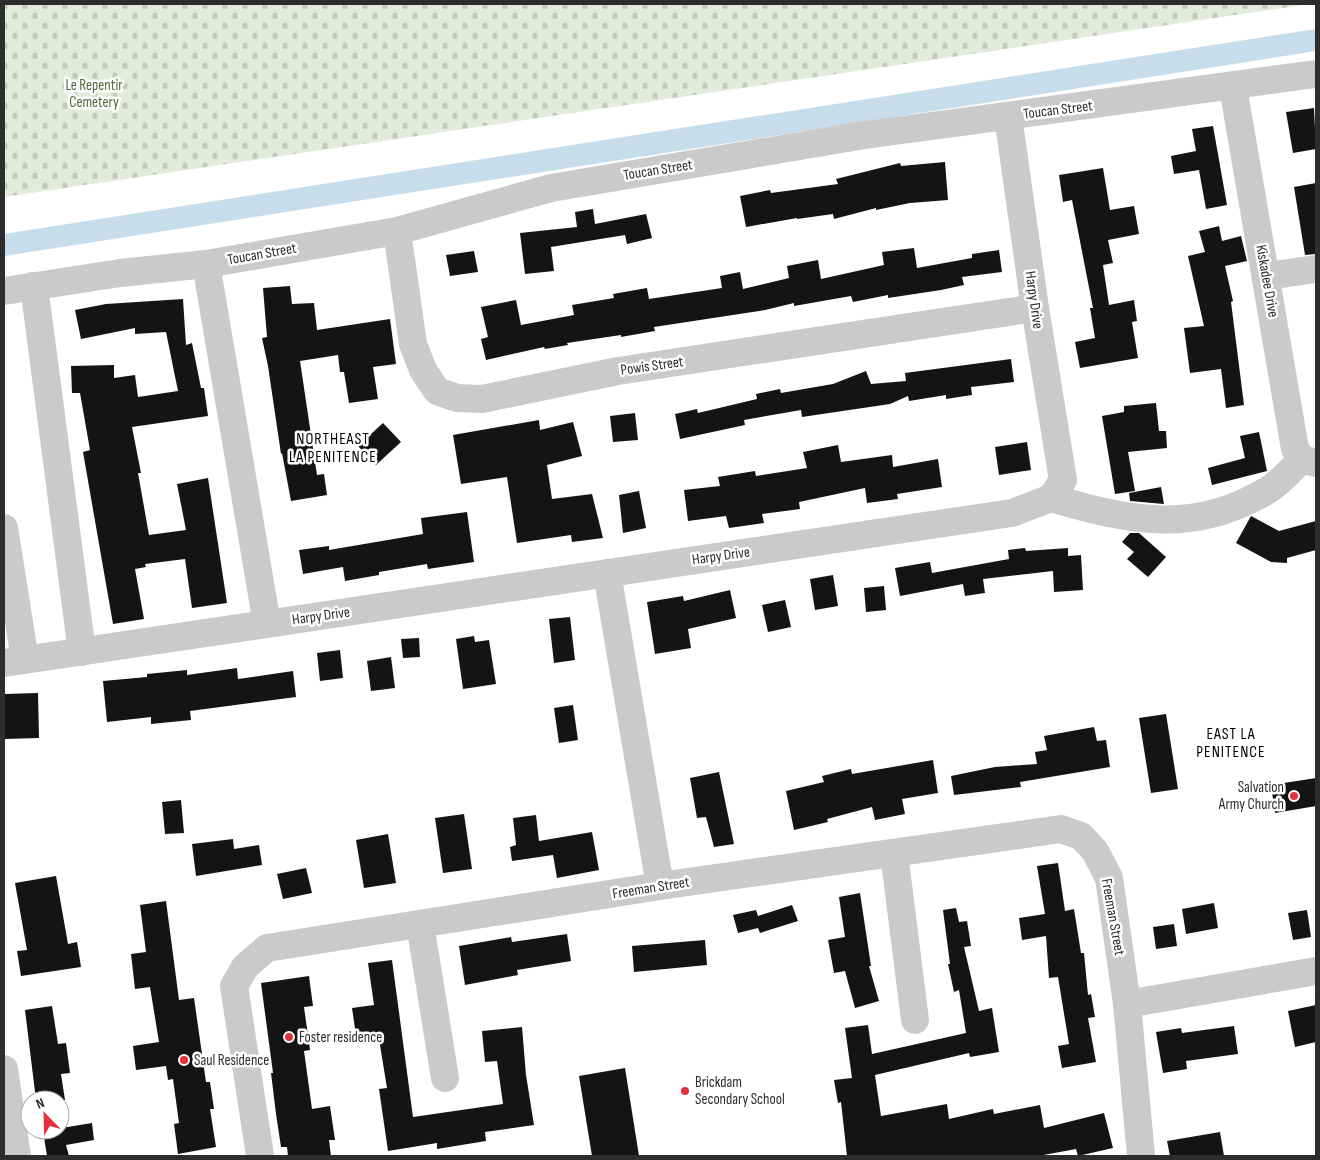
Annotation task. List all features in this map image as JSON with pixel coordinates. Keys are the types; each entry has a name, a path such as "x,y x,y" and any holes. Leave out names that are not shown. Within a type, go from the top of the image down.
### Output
{"street":[{"name":"Toucan Street","path":"4,291 206,264 398,231 551,188 865,135 1234,87 1316,74"},
{"name":"Kiskadee Drive","path":"1234,87 1295,449 1309,461"},
{"name":"Harpy Drive","path":"14,661 1012,513 1052,498 1063,480 1035,308 1008,116"},
{"name":"Powis Street","path":"398,231 413,344 422,370 437,391 456,398 482,399 618,371 1035,308"},
{"path":"206,264 267,624"},
{"path":"1266,276 1316,269"},
{"path":"34,286 82,652"},
{"path":"1052,498 1101,513 1165,521 1195,519 1232,507 1269,489 1309,461"},
{"path":"4,528 14,661"},
{"path":"607,573 660,886"},
{"name":"Freeman Street","path":"260,1156 234,986 245,967 267,948 660,886 1060,829 1081,836 1095,851 1108,878 1128,1004 1141,1156"},
{"path":"894,853 915,1020"},
{"path":"420,924 445,1078"},
{"path":"1128,1004 1316,971"},
{"path":"4,1068 17,1156"}],"green space":[{"name":"Le Repentir Cemetery","path":"4,4 1310,4 4,197"}],"building":[{"path":"1314,108 1316,149 1293,153 1286,112"},
{"path":"1213,126 1227,205 1206,209 1199,170 1174,174 1171,156 1196,151 1192,129"},
{"path":"945,162 948,200 910,203 876,210 876,208 834,219 833,214 746,227 740,196 770,190 771,193 838,184 836,179 900,163 901,166"},
{"path":"1103,168 1110,210 1134,206 1139,234 1108,240 1113,263 1103,265 1109,305 1134,300 1137,321 1132,322 1138,358 1080,368 1075,342 1095,338 1090,308 1093,308 1072,200 1063,202 1059,175"},
{"path":"1316,183 1316,254 1305,255 1294,187"},
{"path":"593,209 595,224 646,214 652,238 627,244 625,235 551,247 554,271 525,274 520,233 577,227 575,212"},
{"path":"1219,226 1222,241 1241,236 1247,261 1225,266 1233,301 1231,302 1244,405 1226,408 1221,369 1190,373 1184,328 1204,326 1188,256 1205,252 1199,231"},
{"path":"914,248 917,268 972,258 972,254 999,250 1002,272 962,277 964,285 941,290 888,298 888,295 853,302 851,296 794,306 794,303 765,310 654,327 655,331 567,343 568,345 545,349 544,347 486,360 481,339 488,337 481,307 516,300 521,325 574,315 572,305 614,298 613,294 647,288 649,299 722,288 720,276 740,272 743,289 789,278 787,266 818,260 821,279 884,265 882,252"},
{"path":"474,251 478,272 450,276 446,255"},
{"path":"290,286 292,304 314,303 317,330 390,319 396,364 373,367 378,399 349,403 344,372 340,372 338,355 300,361 317,475 324,474 327,495 291,501 281,454 262,338 267,337 263,288"},
{"path":"183,299 186,345 192,343 201,388 204,388 208,416 132,427 141,473 138,473 149,535 186,530 177,484 208,478 227,603 192,608 185,559 145,564 146,567 135,569 144,619 113,624 83,452 90,450 80,393 72,393 71,366 114,365 114,378 135,375 138,397 178,391 166,332 135,334 135,328 81,339 75,310 106,304"},
{"path":"1011,359 1014,382 971,387 972,395 946,399 946,395 909,401 908,396 890,404 802,417 801,410 744,420 745,425 680,439 675,414 697,409 698,413 757,399 756,394 780,389 781,393 833,384 866,371 871,384 906,381 905,373"},
{"path":"1156,403 1159,431 1166,431 1167,448 1128,452 1135,491 1115,494 1102,416 1124,412 1124,406"},
{"path":"635,413 638,440 613,442 610,416"},
{"path":"539,420 540,430 573,422 582,456 547,465 552,499 592,494 603,538 572,542 571,535 517,543 507,477 461,484 453,435"},
{"path":"383,423 401,442 376,465 358,446"},
{"path":"1259,432 1267,471 1212,485 1208,468 1245,458 1240,436"},
{"path":"1027,442 1031,470 999,475 995,447"},
{"path":"838,445 841,462 892,455 893,467 938,459 942,487 897,494 898,499 867,503 865,488 799,502 800,509 762,514 764,523 729,528 726,516 688,521 684,490 720,486 718,477 755,471 756,476 807,468 803,452"},
{"path":"1161,487 1164,504 1130,501 1129,493"},
{"path":"639,491 646,528 623,533 619,495"},
{"path":"467,512 474,562 428,569 427,564 379,572 379,575 345,581 343,567 303,574 299,550 329,546 329,550 423,534 421,518"},
{"path":"1251,516 1279,531 1316,521 1316,550 1287,558 1287,563 1271,562 1236,543"},
{"path":"1130,533 1139,533 1166,557 1148,577 1127,559 1134,552 1122,542"},
{"path":"1025,548 1026,551 1068,548 1068,556 1081,555 1083,590 1054,592 1053,571 983,579 985,593 965,596 963,584 900,596 895,568 930,562 932,573 1009,559 1008,550"},
{"path":"833,575 838,606 815,610 810,579"},
{"path":"884,586 886,610 866,612 864,588"},
{"path":"730,590 736,618 688,629 691,648 655,654 647,602 683,596 684,601"},
{"path":"785,600 791,627 768,632 762,605"},
{"path":"570,617 575,660 554,663 549,619"},
{"path":"474,636 475,642 489,640 496,684 463,689 456,639"},
{"path":"419,638 420,657 403,658 401,639"},
{"path":"340,650 343,678 320,681 317,653"},
{"path":"391,657 395,688 371,691 367,661"},
{"path":"237,668 238,679 293,671 296,697 190,711 191,720 151,724 151,717 107,722 103,681 147,677 147,674 187,670 187,675"},
{"path":"38,693 39,738 4,739 4,694"},
{"path":"573,705 578,740 559,743 554,708"},
{"path":"1166,714 1178,789 1151,793 1139,718"},
{"path":"1094,727 1097,741 1106,740 1110,767 1020,782 1021,787 954,795 951,776 995,767 1037,764 1035,752 1047,750 1044,736"},
{"path":"933,760 938,793 902,799 905,814 875,820 872,807 827,819 828,822 794,830 786,791 824,782 822,776 851,769 852,774"},
{"path":"719,772 734,844 714,847 706,817 697,818 690,778"},
{"name":"Salvation Army Church","path":"1316,778 1316,806 1275,813 1271,785"},
{"path":"181,800 184,833 165,834 162,802"},
{"path":"464,814 472,869 443,873 435,818"},
{"path":"536,815 539,841 592,832 599,870 557,878 553,855 512,861 510,847 516,845 513,818"},
{"path":"388,834 396,883 364,888 356,840"},
{"path":"233,839 234,849 259,845 262,865 196,876 192,844"},
{"path":"1058,863 1065,911 1074,909 1081,953 1084,953 1088,995 1091,994 1095,1017 1088,1018 1096,1062 1062,1068 1058,1046 1069,1044 1058,977 1049,978 1046,936 1022,940 1019,918 1045,914 1037,866"},
{"path":"306,868 312,893 283,899 277,874"},
{"path":"56,876 68,944 77,942 81,967 21,976 17,951 27,950 15,883"},
{"path":"860,893 871,966 869,966 879,1001 855,1008 845,971 834,973 828,940 845,937 839,897"},
{"path":"166,901 179,1000 194,998 206,1082 210,1082 214,1109 210,1109 216,1147 178,1154 174,1124 179,1123 173,1079 168,1080 166,1066 136,1070 133,1046 159,1042 150,987 135,989 131,954 146,952 140,905"},
{"path":"1214,903 1218,928 1186,934 1182,909"},
{"path":"792,905 798,921 760,933 758,928 738,933 733,915 756,910 758,916"},
{"path":"956,908 959,922 967,921 971,946 964,947 979,1011 992,1008 999,1052 970,1057 969,1053 875,1075 881,1116 947,1104 949,1119 993,1109 994,1114 1040,1105 1044,1128 1104,1113 1113,1148 1078,1156 1076,1149 1038,1156 847,1156 841,1102 838,1103 834,1080 852,1078 845,1028 868,1025 872,1054 966,1033 959,990 954,992 948,964 950,964 943,910"},
{"path":"1307,910 1311,937 1293,940 1288,913"},
{"path":"1174,924 1177,946 1156,949 1153,927"},
{"path":"567,934 571,961 517,970 518,975 465,985 459,946 511,937 512,942"},
{"path":"705,940 707,965 634,972 632,946"},
{"path":"392,960 413,1117 503,1104 497,1061 485,1062 482,1031 522,1027 526,1075 534,1125 485,1132 486,1141 437,1149 437,1143 388,1151 379,1089 387,1088 379,1039 357,1042 352,1008 374,1005 368,963"},
{"path":"309,976 313,1006 304,1007 310,1050 304,1051 312,1109 330,1106 335,1140 329,1140 331,1156 288,1156 287,1147 281,1147 276,1114 271,1073 273,1073 261,983"},
{"path":"1316,1005 1316,1042 1295,1047 1288,1011"},
{"path":"52,1006 58,1044 66,1043 70,1073 61,1074 63,1090 35,1090 25,1010"},
{"path":"1234,1026 1238,1054 1186,1061 1187,1069 1163,1073 1156,1032 1181,1028 1182,1033"},
{"path":"625,1068 639,1156 592,1156 579,1076"},
{"path":"92,1123 94,1140 66,1145 69,1156 47,1156 44,1140 70,1140 70,1127"},
{"path":"1220,1132 1224,1156 1170,1156 1167,1141"}],"waterway":[{"path":"4,245 1316,40"}],"place":[{"name":"Salvation Army Church","path":"1294,796"},
{"name":"Foster residence","path":"289,1037"},
{"name":"Saul Residence","path":"184,1060"},
{"name":"Brickdam Secondary School","path":"685,1091"}],"district":[{"name":"NORTHEAST LA PENITENCE","path":"333,448"},
{"name":"EAST LA PENITENCE","path":"1231,743"}]}
